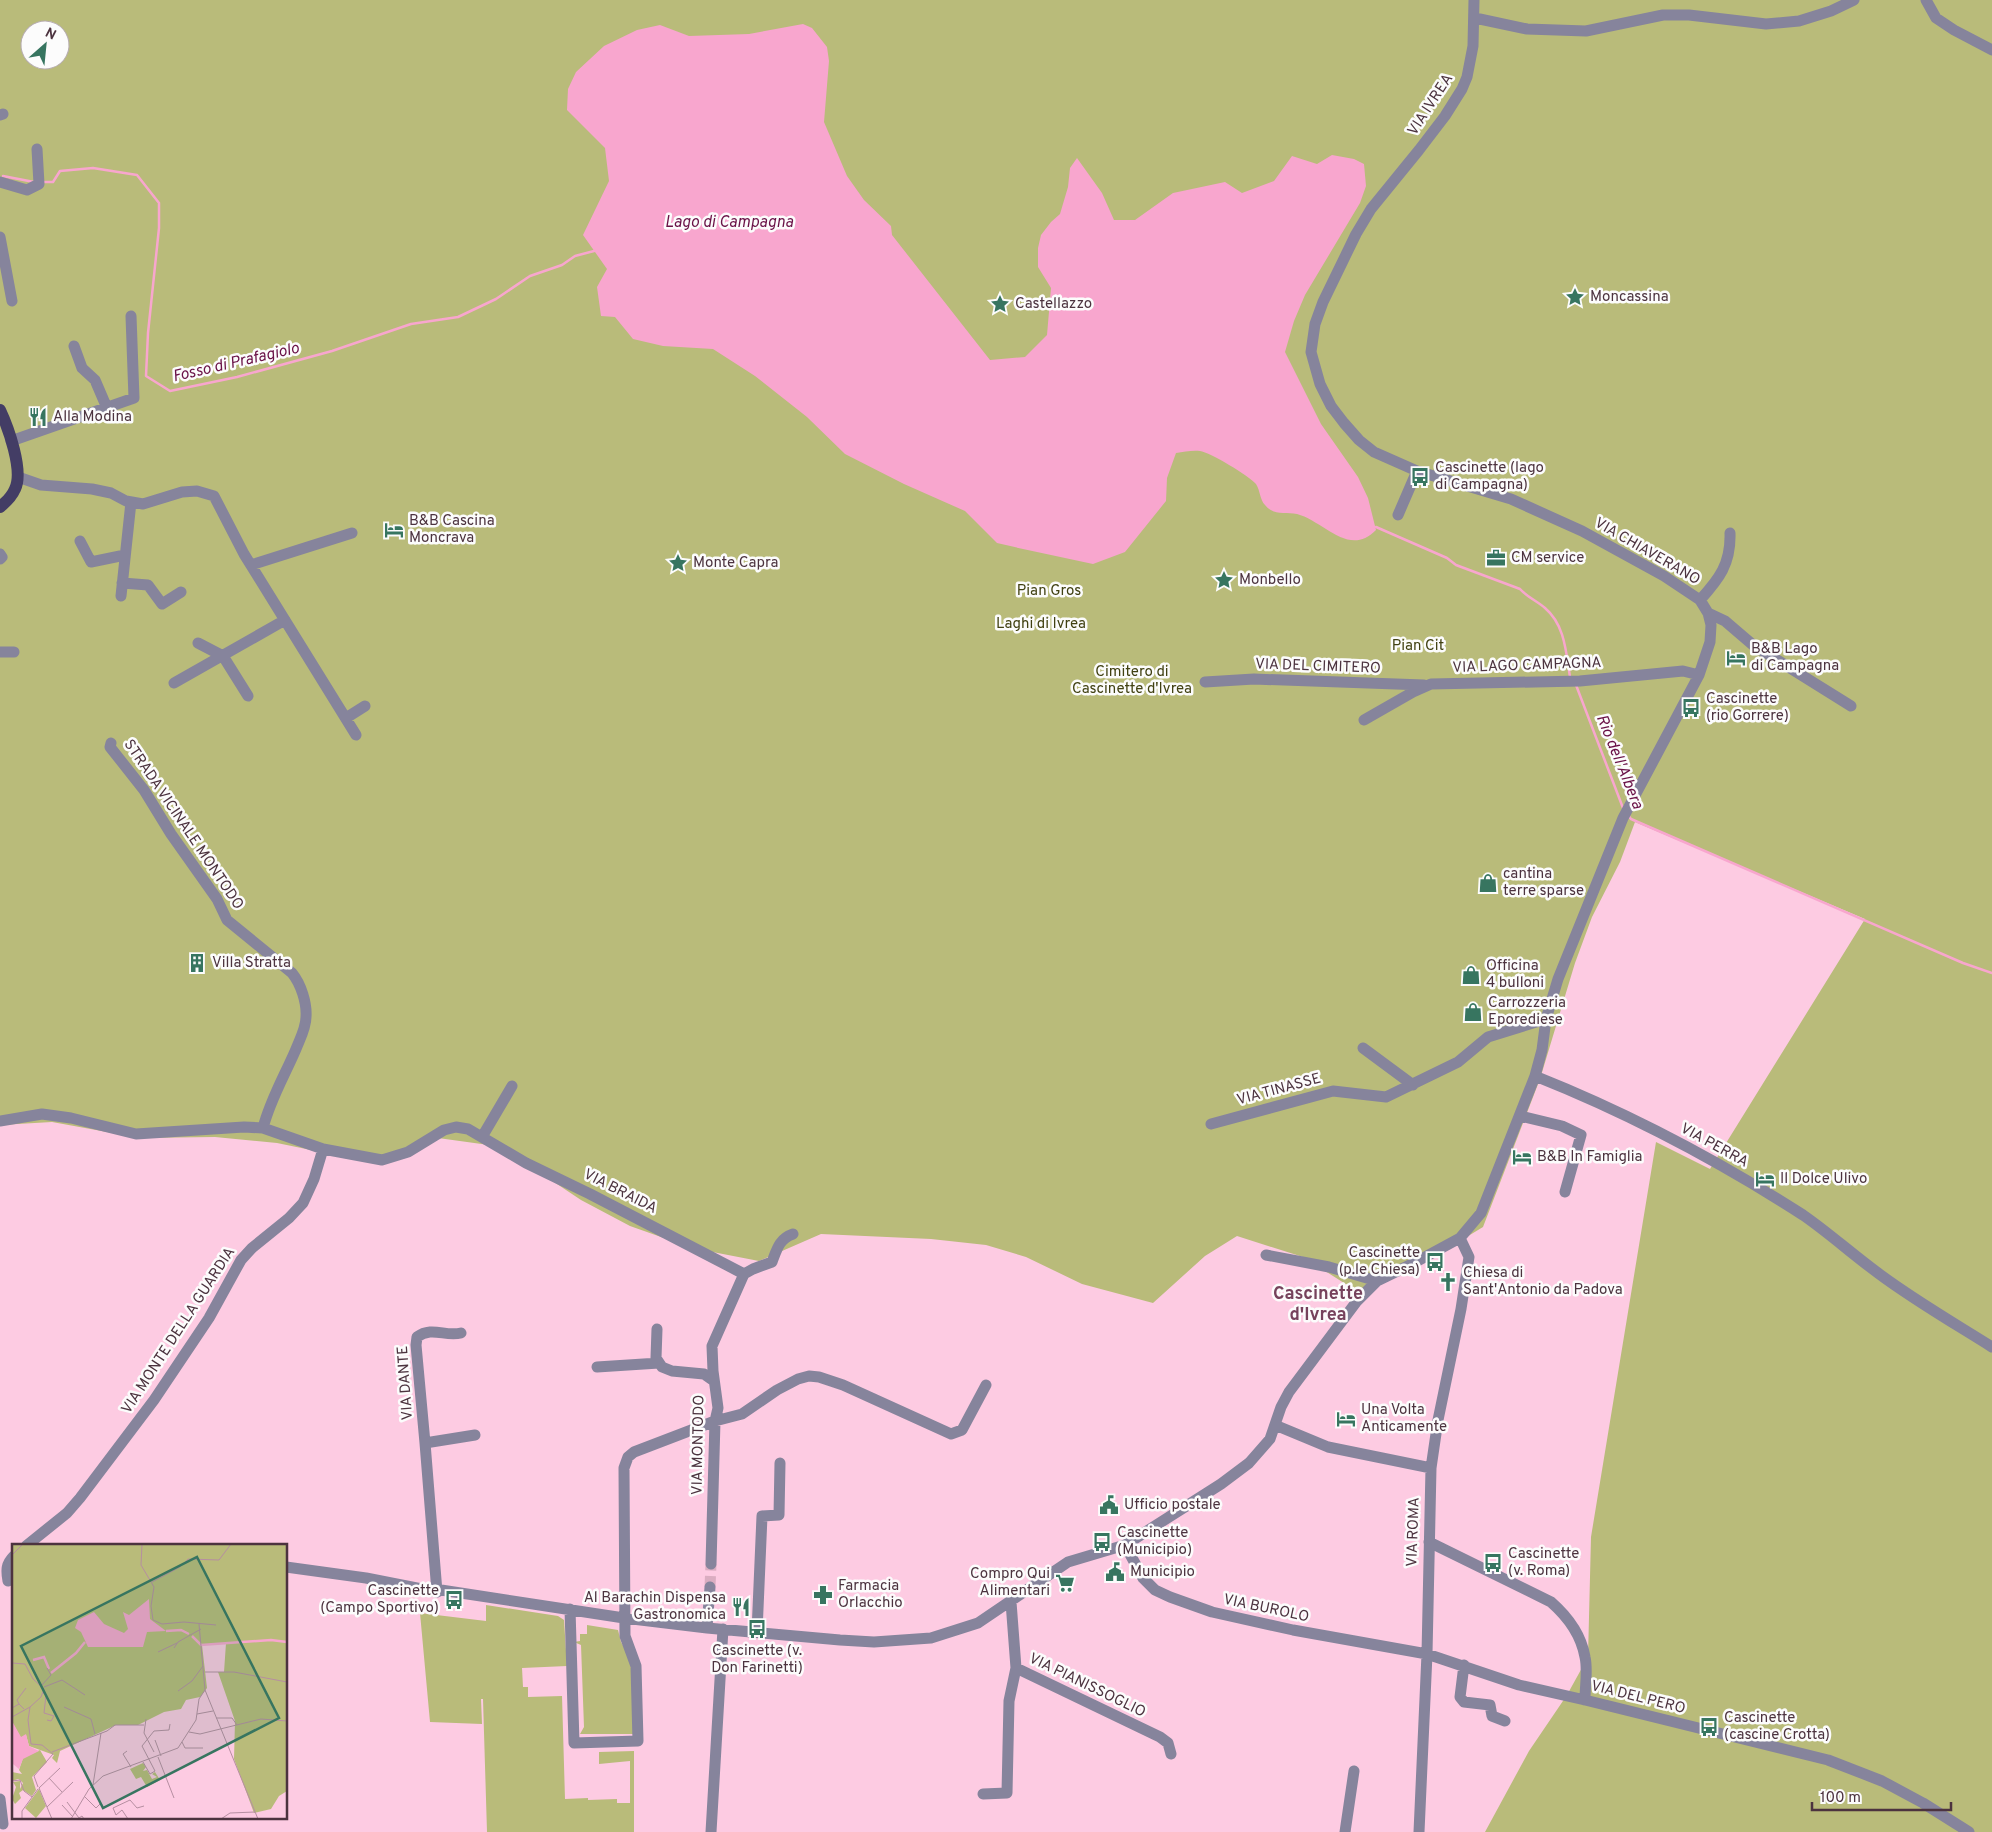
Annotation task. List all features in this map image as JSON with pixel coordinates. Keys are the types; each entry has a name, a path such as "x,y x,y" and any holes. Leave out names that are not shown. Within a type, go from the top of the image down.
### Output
{"main road":[{"path":"0,507 15,489 19,472 1,412"}],"street":[{"name":"VIA IVREA","path":"1371,208 1445,116 1462,89 1470,64 1474,0"},
{"path":"1474,18 1527,29 1586,31 1663,15 1689,15 1766,24 1799,22 1831,12 1854,0"},
{"path":"1926,0 1936,18 1992,50"},
{"path":"0,182 26,190 39,184 37,149"},
{"name":"VIA CHIAVERANO","path":"1371,208 1356,234 1324,302 1315,324 1311,352 1320,384 1331,406 1344,423 1359,440 1374,452 1417,471 1511,500 1543,513 1582,531 1664,576 1700,600 1708,613 1711,625 1710,642 1699,675 1626,813 1558,979 1546,1018 1542,1050 1535,1076 1481,1213 1460,1238"},
{"path":"0,238 12,301"},
{"path":"11,441 134,398 131,316"},
{"path":"74,346 82,368 95,380 107,408"},
{"path":"1398,515 1417,471"},
{"path":"18,478 41,485 92,489 111,493 131,502 143,504 163,497 197,491 214,496 251,566 356,735"},
{"path":"120,596 131,502"},
{"path":"251,566 352,533"},
{"path":"1700,600 1713,586 1726,563 1731,549 1730,534"},
{"path":"80,542 91,562 125,555"},
{"path":"0,554 2,556 0,559"},
{"path":"122,583 148,585 162,604 181,592"},
{"path":"1708,613 1725,621 1753,645 1851,706"},
{"path":"174,683 285,620"},
{"path":"198,643 223,656 248,696"},
{"path":"0,652 14,652"},
{"name":"VIA LAGO CAMPAGNA","path":"1364,720 1431,684 1574,681 1683,671 1699,675"},
{"name":"VIA DEL CIMITERO","path":"1205,682 1254,679 1416,686 1431,684"},
{"path":"346,718 364,706"},
{"name":"STRADA VICINALE MONTODO","path":"111,743 110,747 144,790 217,899 228,920 298,980 306,1017 302,1034 268,1111 263,1128"},
{"name":"VIA TINASSE","path":"1211,1124 1333,1091 1380,1098 1386,1097 1413,1086 1458,1062 1488,1037 1546,1018"},
{"path":"1363,1048 1413,1086"},
{"name":"VIA PERRA","path":"1535,1076 1581,1095 1654,1130 1728,1170 1802,1215 1877,1273 1992,1347"},
{"path":"482,1137 512,1086"},
{"path":"0,1121 42,1114 71,1118 136,1134 244,1127 263,1128"},
{"path":"1520,1116 1562,1126 1581,1135 1565,1192"},
{"name":"VIA BRAIDA","path":"263,1128 323,1149 382,1160 408,1152 444,1130 456,1127 468,1129 526,1163 744,1274"},
{"name":"VIA MONTE DELLA GUARDIA","path":"28,1544 67,1513 154,1400 209,1318 241,1260 252,1248 289,1218 303,1203 314,1179 323,1149"},
{"path":"744,1274 772,1262 780,1241 793,1234"},
{"path":"288,1567 366,1578 437,1592 441,1590 624,1618 707,1628 874,1642 931,1638 978,1624 1068,1562 1125,1546 1237,1473 1257,1456 1270,1439 1281,1407 1306,1368 1356,1301 1377,1281 1460,1238"},
{"name":"VIA ROMA","path":"1419,1832 1427,1654 1431,1468 1438,1420 1461,1309 1469,1257 1460,1238"},
{"path":"1266,1255 1329,1267 1377,1281"},
{"name":"VIA MONTODO","path":"711,1564 715,1421 718,1408 712,1346 744,1274"},
{"path":"658,1329 656,1358 662,1368 672,1371 704,1374 714,1381"},
{"name":"VIA DANTE","path":"437,1592 416,1345 417,1337 424,1332 438,1331 453,1335 461,1334"},
{"path":"597,1367 659,1363"},
{"path":"570,1610 574,1742 638,1741 636,1666 626,1641 624,1618 624,1468 628,1457 634,1452 715,1421 742,1414 776,1390 798,1379 809,1376 819,1377 843,1385 951,1434 962,1430 986,1385"},
{"path":"1276,1425 1328,1446 1431,1468"},
{"path":"425,1443 475,1435"},
{"path":"758,1632 762,1516 778,1515 780,1463"},
{"path":"1429,1542 1551,1602 1566,1615 1578,1636 1586,1657 1585,1700"},
{"name":"VIA BUROLO","path":"1125,1546 1143,1578 1155,1590 1170,1598 1243,1620 1427,1654"},
{"path":"7,1581 6,1569 12,1558"},
{"path":"707,1628 710,1587"},
{"name":"VIA PIANISSOGLIO","path":"1011,1602 1016,1668 1160,1738 1168,1743 1171,1754"},
{"path":"711,1832 723,1629"},
{"name":"VIA DEL PERO","path":"1427,1654 1519,1684 1828,1760 1882,1781 1923,1803 1969,1832"},
{"path":"1464,1665 1460,1696 1464,1702 1490,1704 1492,1716 1505,1721"},
{"path":"983,1794 1007,1793 1009,1701 1016,1668"},
{"path":"1345,1832 1354,1771"},
{"path":"0,1799 3,1824"}],"green space":[{"name":"Laghi di Ivrea","path":"0,0 1992,0 1992,1832 1485,1832 1529,1751 1567,1695 1588,1657 1591,1537 1656,1142 1710,1169 1865,919 1635,822 1620,862 1592,917 1575,963 1540,1079 1483,1227 1427,1261 1377,1282 1363,1295 1303,1257 1237,1236 1205,1256 1153,1303 1082,1284 1026,1257 986,1245 931,1239 821,1234 759,1261 692,1248 630,1226 581,1200 496,1146 438,1138 385,1161 345,1157 277,1143 215,1137 140,1138 52,1122 0,1125"},
{"path":"486,1605 558,1616 564,1620 567,1666 522,1668 523,1687 528,1687 528,1697 562,1696 565,1799 617,1799 617,1803 630,1803 630,1761 599,1764 599,1752 634,1751 634,1832 487,1832 483,1699 481,1699 482,1724 430,1722 420,1613 486,1621"},
{"path":"587,1625 618,1630 621,1642 631,1660 634,1734 580,1734 584,1727 581,1645 574,1642 580,1641 580,1634 587,1634"}],"water":[{"name":"Lago di Campagna","path":"803,24 812,28 827,47 829,61 824,122 847,176 864,200 891,226 892,235 990,360 1025,357 1047,335 1051,288 1038,267 1038,248 1041,235 1060,214 1068,187 1070,168 1077,158 1102,193 1114,220 1135,220 1173,193 1225,182 1242,193 1274,181 1292,156 1317,164 1332,155 1354,159 1364,164 1366,186 1360,203 1305,295 1294,321 1285,352 1321,424 1358,477 1368,498 1376,530 1366,538 1346,539 1297,514 1272,511 1263,503 1257,486 1252,480 1212,455 1194,451 1176,453 1167,478 1166,501 1125,552 1093,564 997,543 965,511 904,484 845,454 807,417 755,376 713,349 663,346 633,339 615,317 601,316 597,287 607,269 583,235 609,181 605,148 567,110 568,89 576,72 604,46 637,30 660,25 689,36 749,34"}],"waterway":[{"name":"Fosso di Prafagiolo","path":"43,182 53,182 60,171 93,168 137,175 159,203 159,228 148,333 146,376 170,391 237,377 332,351 411,324 458,317 496,299 530,276 562,265 575,256 594,251"},
{"name":"Fosso di Prafagiolo","path":"3,176 34,182"},
{"name":"Rio dell'Albera","path":"1376,527 1447,558 1456,565 1520,589 1542,606 1552,615 1561,631 1570,677"},
{"name":"Rio dell'Albera","path":"1576,685 1623,808"},
{"name":"Rio dell'Albera","path":"1628,815 1631,819 1963,963 1992,973"}],"tunnel":[{"path":"710,1587 711,1564"}],"place":[{"name":"Moncassina","path":"1575,297"},
{"name":"Castellazzo","path":"1000,304"},
{"name":"Alla Modina","path":"38,417"},
{"name":"Cascinette (lago di Campagna)","path":"1420,477"},
{"name":"B&B Cascina Moncrava","path":"394,530"},
{"name":"CM service","path":"1496,558"},
{"name":"Monte Capra","path":"678,563"},
{"name":"Monbello","path":"1224,580"},
{"name":"B&B Lago di Campagna","path":"1736,658"},
{"name":"Cascinette (rio Gorrere)","path":"1691,708"},
{"name":"cantina terre sparse","path":"1488,883"},
{"name":"Villa Stratta","path":"197,963"},
{"name":"Officina 4 bulloni","path":"1471,975"},
{"name":"Carrozzeria Eporediese","path":"1473,1012"},
{"name":"B&B In Famiglia","path":"1522,1157"},
{"name":"Il Dolce Ulivo","path":"1765,1179"},
{"name":"Cascinette (p.le Chiesa)","path":"1435,1262"},
{"name":"Chiesa di Sant'Antonio da Padova","path":"1448,1282"},
{"name":"Una Volta Anticamente","path":"1346,1419"},
{"name":"Ufficio postale","path":"1109,1505"},
{"name":"Cascinette (Municipio)","path":"1102,1542"},
{"name":"Cascinette (v. Roma)","path":"1493,1563"},
{"name":"Municipio","path":"1115,1572"},
{"name":"Compro Qui Alimentari","path":"1065,1583"},
{"name":"Farmacia Orlacchio","path":"823,1595"},
{"name":"Cascinette (Campo Sportivo)","path":"454,1600"},
{"name":"Al Barachin Dispensa Gastronomica","path":"741,1607"},
{"name":"Cascinette (v. Don Farinetti)","path":"757,1629"},
{"name":"Cascinette (cascine Crotta)","path":"1709,1727"}],"district":[{"name":"Cascinette d'Ivrea","path":"1318,1304"}],"park label":[{"name":"Pian Gros","path":"1049,591"},
{"name":"Pian Cit","path":"1418,646"},
{"name":"Cimitero di Cascinette d'Ivrea","path":"1132,680"}]}
